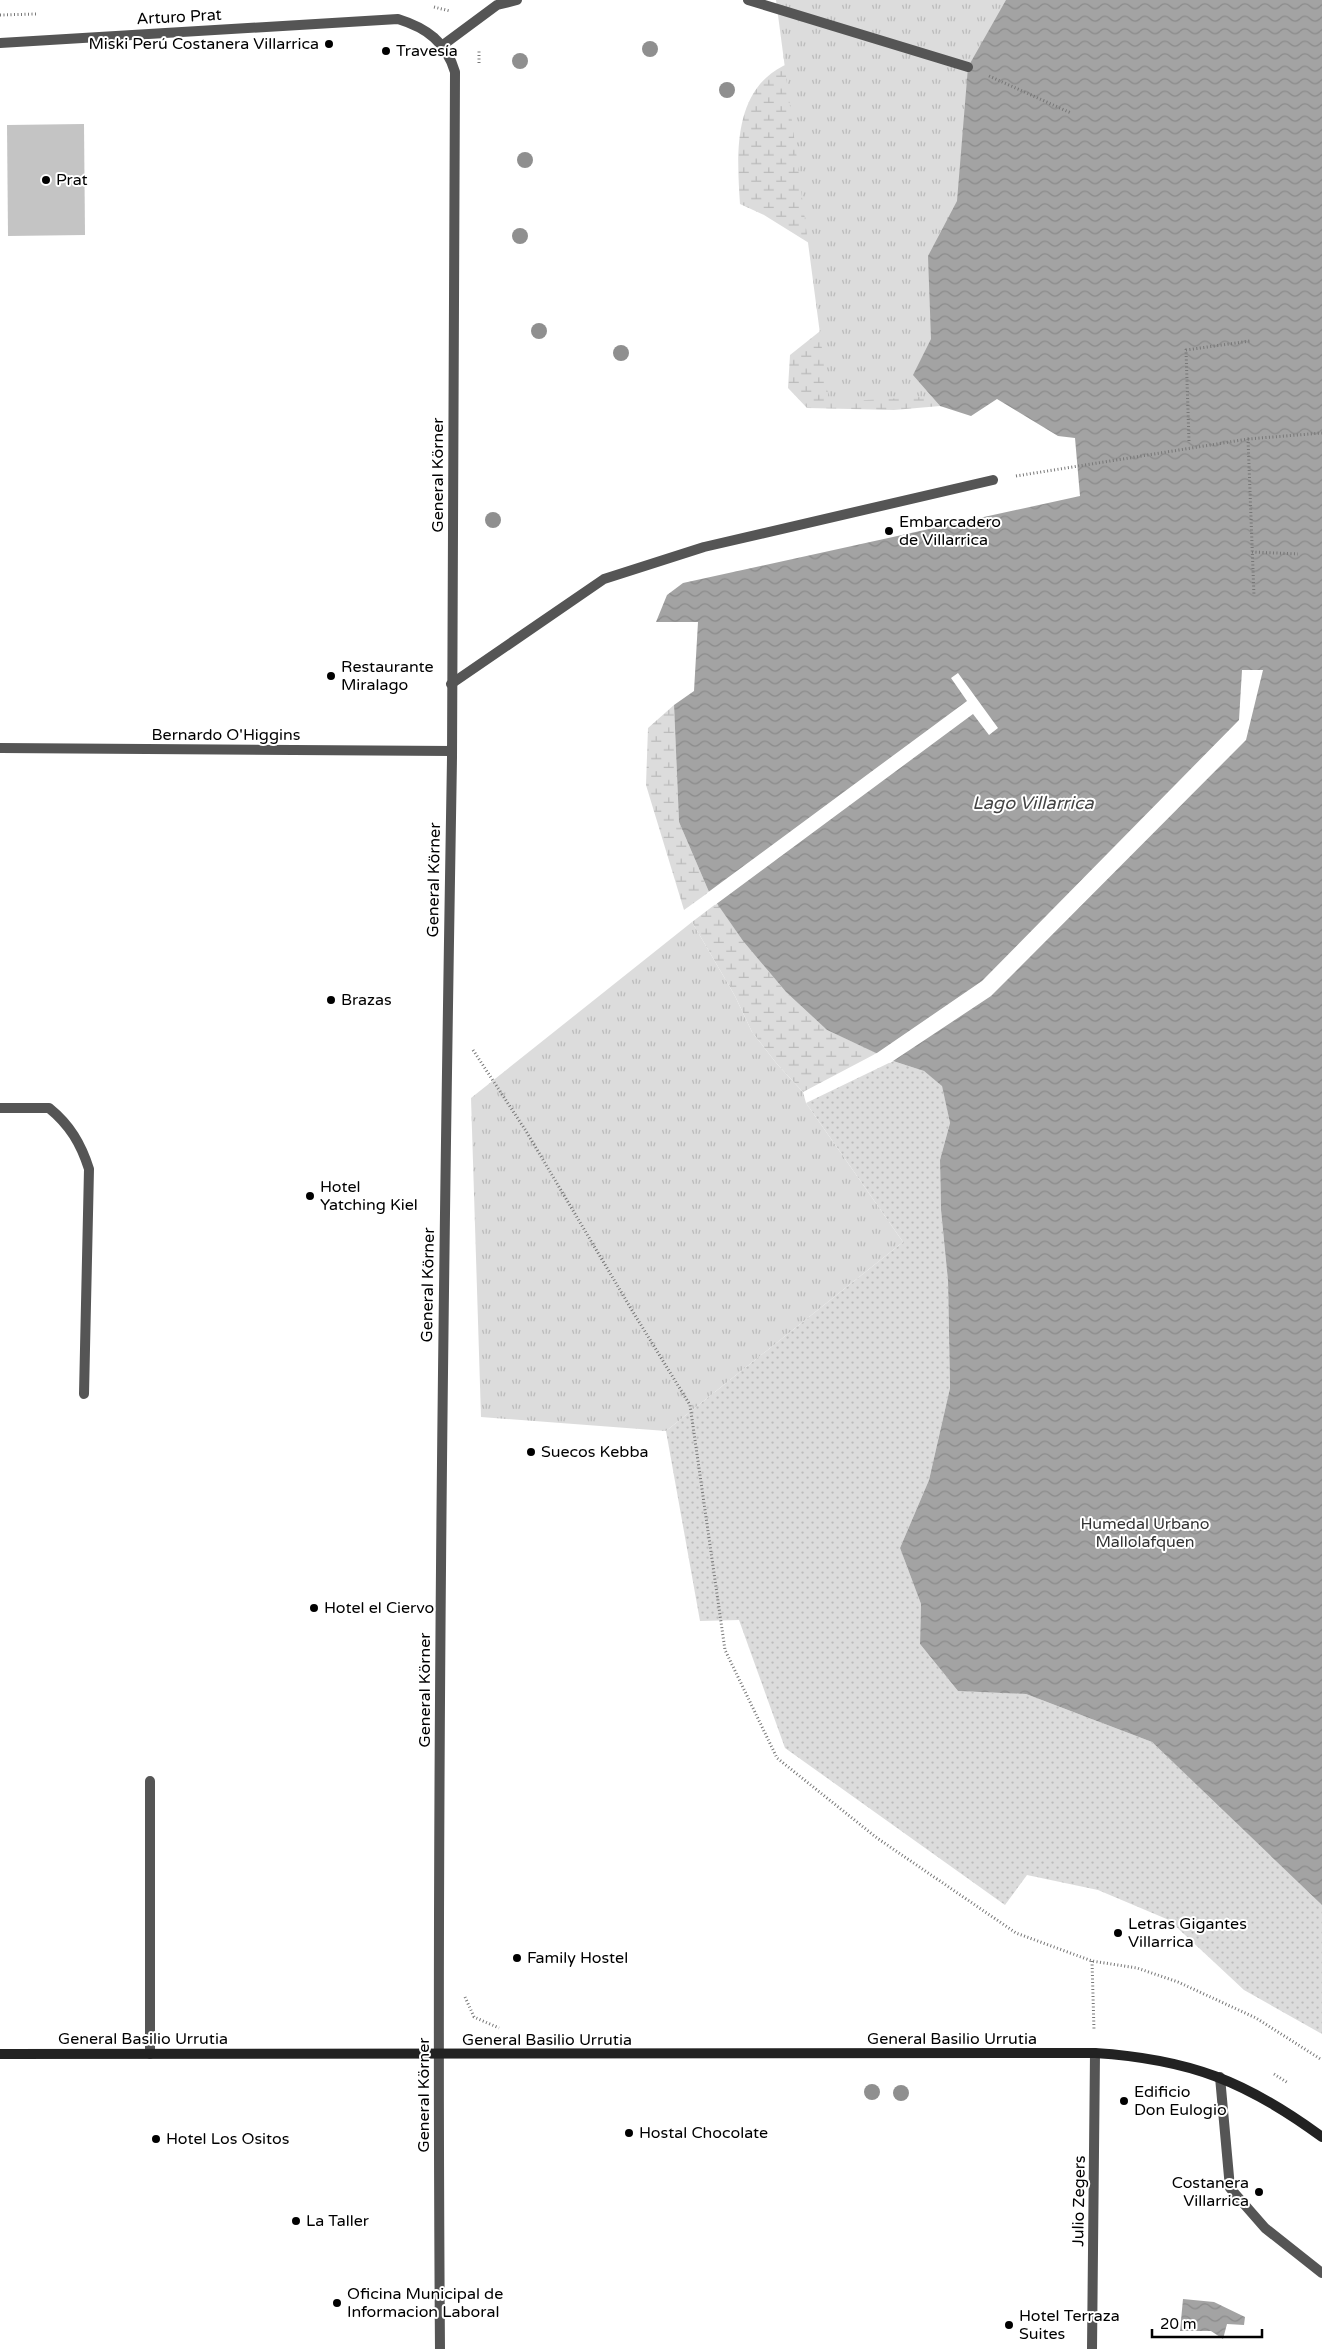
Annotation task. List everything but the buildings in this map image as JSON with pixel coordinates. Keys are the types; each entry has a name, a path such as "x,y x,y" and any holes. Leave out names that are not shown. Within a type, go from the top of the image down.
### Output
{"main road":[{"name":"General Basilio Urrutia","path":"0,2054 1095,2053 1171,2062 1220,2077 1267,2099 1322,2137"}],"street":[{"path":"443,45 497,5 517,0"},
{"path":"748,0 968,67"},
{"name":"Arturo Prat","path":"0,43 398,20 416,25 432,34 443,45 455,72"},
{"name":"General Körner","path":"440,2349 438,2055 442,1405 446,1020 452,751 455,72"},
{"path":"451,684 604,580 704,547 993,480"},
{"name":"Bernardo O'Higgins","path":"0,748 452,751"},
{"path":"0,1108 50,1108 70,1128 82,1147 89,1169 84,1394"},
{"path":"150,1781 150,2054"},
{"name":"Julio Zegers","path":"1092,2349 1095,2053"},
{"path":"1220,2077 1230,2188 1265,2228 1322,2274"}],"path":[{"path":"426,6 444,8 473,23 479,44 479,64"},
{"path":"0,15 38,14"},
{"path":"968,67 1071,113"},
{"path":"1190,441 1186,350 1250,341"},
{"path":"993,480 1248,439 1322,433"},
{"path":"1248,439 1254,596"},
{"path":"1252,552 1298,554"},
{"path":"446,1020 465,1037 526,1131 690,1405 725,1650 777,1758 877,1838 1016,1933 1092,1961 1137,1968 1217,1999 1292,2039 1322,2060"},
{"path":"1092,1961 1095,2053"},
{"path":"463,1994 474,2016 499,2028 509,2028"}],"green space":[{"path":"776,0 1322,0 1322,376 829,402"},
{"path":"849,57 913,375 940,406 894,410 807,408 788,388 790,355 824,328 809,243 764,215 740,204 738,166 741,127 746,109 754,92 766,77 788,64"},
{"path":"674,705 679,822 709,892 684,910 646,785 648,728"},
{"path":"717,903 743,941 786,992 827,1030 877,1053 803,1092 777,1064 752,1032 735,996 692,922"},
{"path":"692,922 735,996 752,1032 777,1064 803,1092 806,1103 903,1242 666,1431 481,1417 471,1098"},
{"path":"893,1061 924,1071 942,1085 950,1123 940,1160 941,1210 948,1281 950,1388 929,1480 900,1548 921,1604 920,1644 958,1691 1026,1694 1152,1742 1304,1886 1322,1905 1322,2034 1244,1990 1169,1920 1098,1890 1027,1875 1005,1905 785,1748 739,1620 700,1621 666,1431 903,1242 806,1103"}],"water":[{"name":"Lago Villarrica","path":"1006,0 1322,0 1322,1905 1152,1742 1026,1694 958,1691 920,1644 921,1604 900,1548 929,1480 950,1388 948,1281 941,1210 940,1160 950,1123 942,1086 924,1071 893,1061 827,1030 786,992 743,941 709,892 679,822 674,705 694,691 698,622 656,622 667,595 683,583 1080,496 1075,438 1058,436 997,399 971,416 940,406 913,375 931,339 928,256 957,201 968,67"},
{"path":"1183,2299 1214,2302 1245,2317 1244,2325 1227,2324 1223,2339 1211,2331 1180,2331"}],"pier":[{"path":"1242,670 1263,670 1246,740 991,996 890,1063 874,1055 982,981 1239,720"},
{"path":"958,673 998,728 989,735 973,714 715,905 707,893 967,701 951,678"}],"place":[{"name":"Miski Perú Costanera Villarrica","path":"329,44"},
{"name":"Travesía","path":"386,51"},
{"name":"Prat","path":"46,180"},
{"name":"Embarcadero de Villarrica","path":"889,531"},
{"name":"Restaurante Miralago","path":"331,676"},
{"name":"Brazas","path":"331,1000"},
{"name":"Hotel Yatching Kiel","path":"310,1196"},
{"name":"Suecos Kebba","path":"531,1452"},
{"name":"Hotel el Ciervo","path":"314,1608"},
{"name":"Letras Gigantes Villarrica","path":"1118,1933"},
{"name":"Family Hostel","path":"517,1958"},
{"name":"Edificio Don Eulogio","path":"1124,2101"},
{"name":"Hostal Chocolate","path":"629,2133"},
{"name":"Hotel Los Ositos","path":"156,2139"},
{"name":"Costanera Villarrica","path":"1259,2192"},
{"name":"La Taller","path":"296,2221"},
{"name":"Oficina Municipal de Informacion Laboral","path":"337,2303"},
{"name":"Hotel Terraza Suites","path":"1009,2325"}],"park label":[{"name":"Humedal Urbano Mallolafquen","path":"1145,1533"}]}
